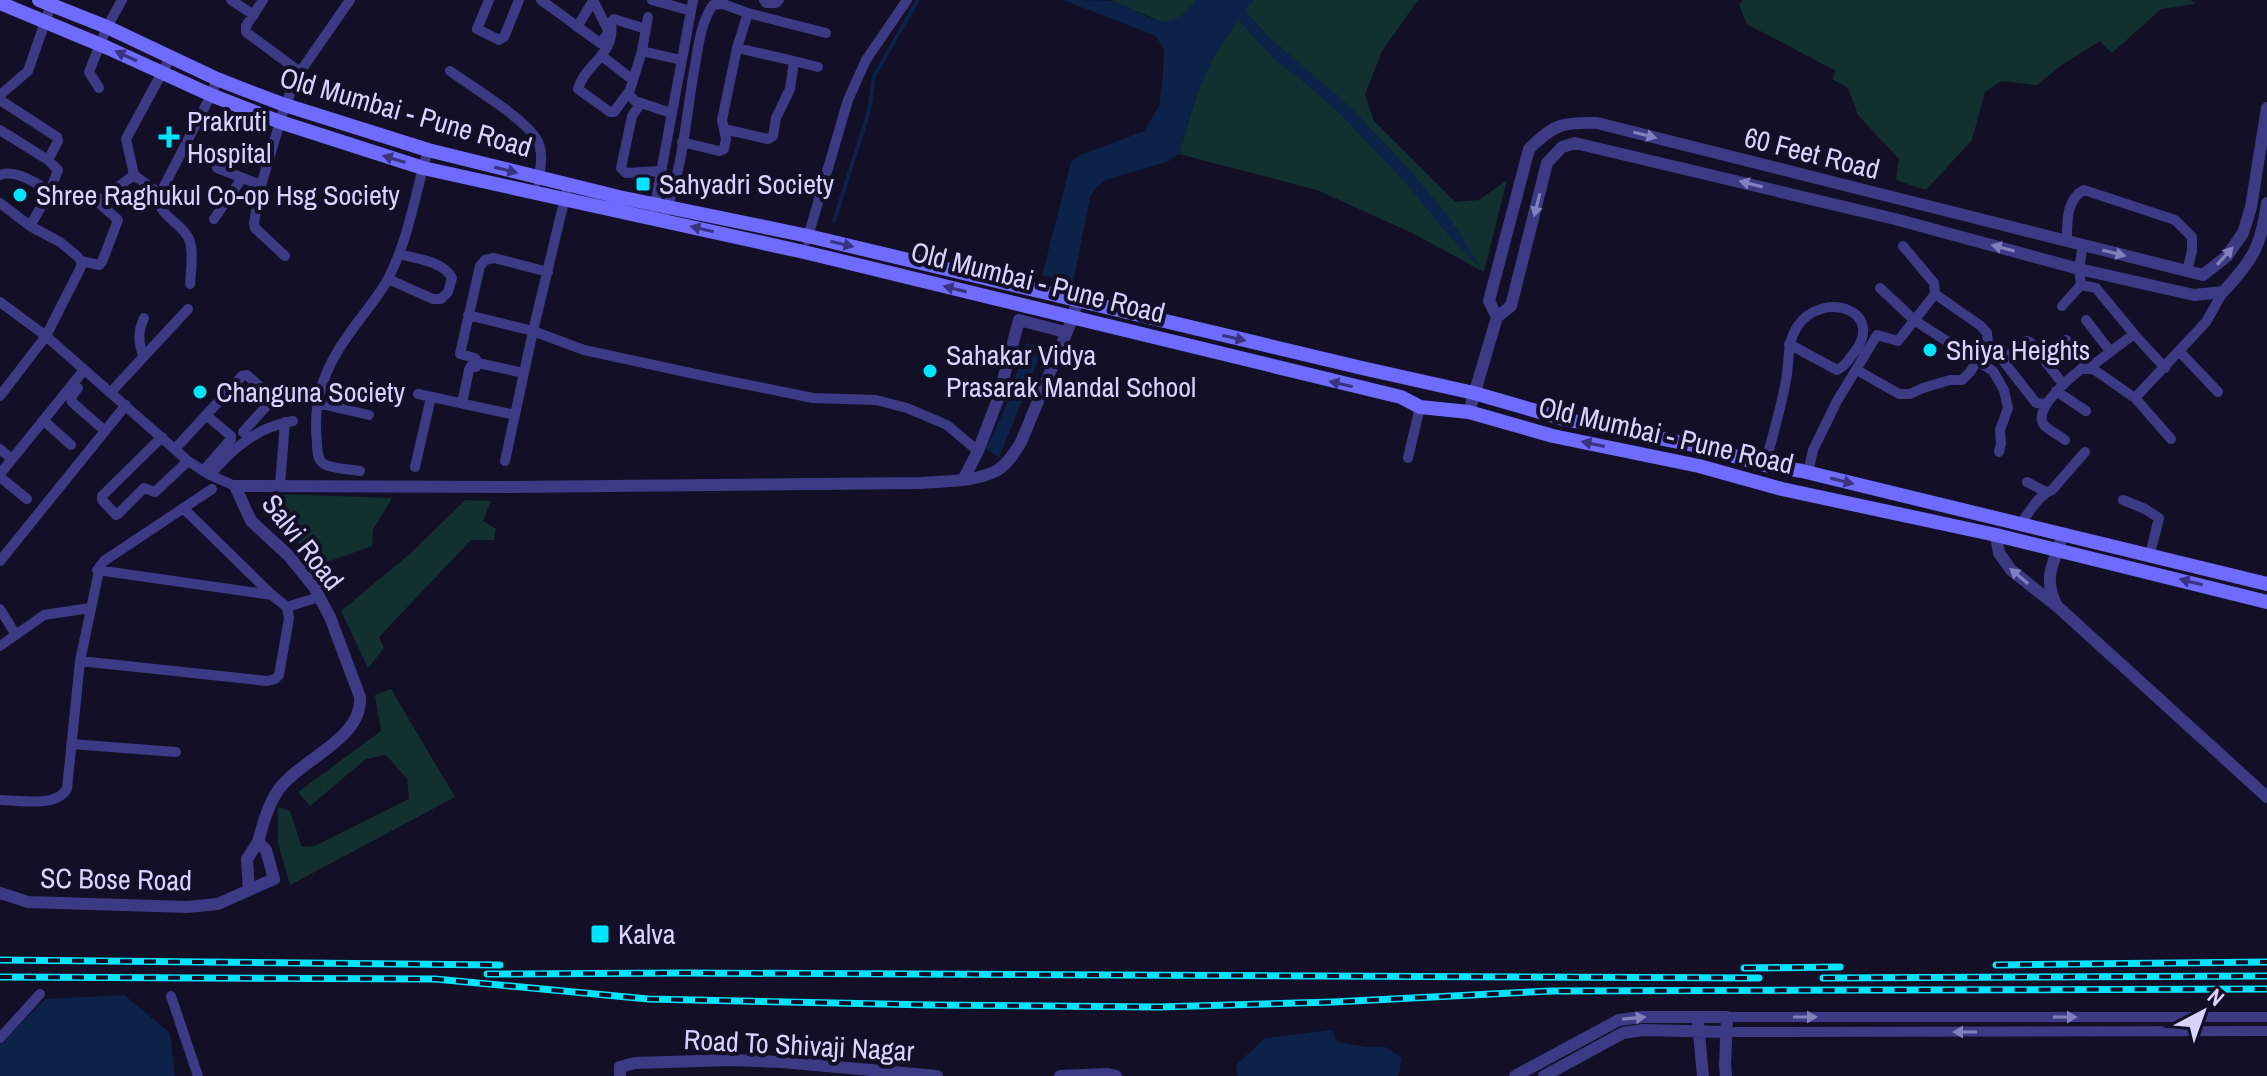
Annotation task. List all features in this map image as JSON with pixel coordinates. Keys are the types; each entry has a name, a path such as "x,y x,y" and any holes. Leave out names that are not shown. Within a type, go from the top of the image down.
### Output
{"main road":[{"name":"Old Mumbai - Pune Road","path":"45,2 107,27 217,79 285,105 567,192 660,212 808,236 1474,393 1564,419 1703,447 1765,465 2021,523 2267,584"},
{"name":"Old Mumbai - Pune Road","path":"8,3 211,95 280,122 423,168 538,184"},
{"path":"356,147 361,130"},
{"name":"Old Mumbai - Pune Road","path":"660,212 804,252 1401,397 1420,407 1469,412 1553,436 1699,466 1782,489 1996,535 2267,602"},
{"path":"1699,466 1703,447"}],"street":[{"path":"99,88 89,72 122,0"},
{"path":"231,0 254,15"},
{"path":"263,0 246,26 246,32 300,72"},
{"path":"285,256 255,228 261,185 285,105 300,72 350,0"},
{"path":"489,0 477,29 499,40 504,37 519,0"},
{"path":"541,0 600,43 608,30 593,1"},
{"path":"764,0 766,3 776,3 779,0"},
{"path":"804,252 856,80 907,0"},
{"path":"577,27 593,1"},
{"path":"45,2 45,21 28,71 0,98 57,137 48,160"},
{"path":"660,212 675,184 699,43 713,5 723,4 826,33"},
{"path":"649,12 633,80 614,112 578,89 585,76 603,57 613,32 611,22 614,19 649,12 692,6 661,171 660,212"},
{"path":"682,142 719,151 724,149 726,139 722,120 737,48 748,13"},
{"path":"737,48 818,67"},
{"path":"642,51 681,60"},
{"path":"603,57 633,80"},
{"path":"160,194 134,175 126,139 170,58"},
{"path":"724,129 768,139 773,136 776,118 790,89 794,61"},
{"path":"450,71 513,116 536,138 542,156 538,184"},
{"path":"190,284 191,243 177,224 161,211 158,203 217,79"},
{"path":"628,93 635,101 671,113"},
{"path":"641,103 632,116 621,168 626,173 661,171"},
{"path":"2067,241 2072,200 2084,190 2175,220 2192,237 2187,271 2203,275 2227,256 2243,233 2251,207 2267,108"},
{"name":"60 Feet Road","path":"1497,317 1489,301 1529,149 1546,132 1568,123 1597,123 2187,271"},
{"path":"1583,144 1587,123"},
{"path":"0,130 48,160 58,170 30,226"},
{"name":"60 Feet Road","path":"1469,412 1497,317 1511,306 1547,163 1562,147 1575,143 1918,225 2079,269 2194,295 2223,292"},
{"path":"360,471 324,465 320,461 314,422 319,389 338,351 369,311 388,279 410,226 428,150"},
{"path":"217,168 261,185"},
{"path":"0,175 4,172 17,174 50,191"},
{"path":"0,203 30,226 60,242 81,261 99,265 118,220 100,204 103,198 134,175"},
{"path":"214,219 242,178"},
{"path":"505,461 567,192"},
{"path":"2135,398 2206,322 2223,292 2242,272 2264,239 2267,203"},
{"path":"1918,225 1924,206"},
{"path":"2243,233 2264,239"},
{"path":"2062,306 2081,285 2079,269 2083,245"},
{"path":"1808,473 1813,450 1837,401 1877,335 1898,341 1935,294 1934,283 1903,246"},
{"path":"388,279 433,299 441,299 448,292 452,278 448,270 399,254"},
{"path":"524,373 478,363 475,358 462,355 460,352 468,315 480,266 485,260 494,258 548,272"},
{"path":"0,396 46,336 78,276 81,261"},
{"path":"2081,285 2096,288 2165,368"},
{"path":"1880,288 1914,320 1993,371 2004,390 2008,408 2000,430 1999,452"},
{"path":"1857,370 1899,394 1910,394 1950,380 1962,380 1988,344 1987,333 1935,294"},
{"path":"235,486 509,487 963,480 998,470 1021,442 1077,301"},
{"name":"Salvi Road","path":"0,302 46,336 188,461 235,486 251,521 288,555 314,587 330,617 360,697 360,707 350,728 281,786 267,812 258,842 247,859 249,890"},
{"path":"963,480 998,399 1019,320 1015,310 1006,302"},
{"path":"1765,465 1787,377 1789,344 1798,325 1819,310 1843,308 1860,318 1864,329 1855,353 1837,370 1789,344"},
{"path":"111,392 188,309"},
{"path":"468,315 533,331 584,350 813,398 876,400 907,408 947,425 978,451"},
{"path":"143,357 138,330 144,318"},
{"path":"1019,320 1065,332"},
{"path":"2086,320 2110,351"},
{"path":"2065,440 2043,424 2041,418 2047,404 2081,369 2089,368 2134,334"},
{"path":"2066,340 2089,368 2135,398 2171,439"},
{"path":"2047,404 2036,403 2004,362 2027,341 2060,388 2086,411"},
{"path":"2180,352 2218,392"},
{"path":"462,403 469,370 478,363"},
{"path":"27,499 0,475 43,420 87,372"},
{"path":"87,372 71,400 105,431"},
{"path":"175,449 242,376 247,375 270,396 270,402 243,432"},
{"path":"418,394 515,415"},
{"path":"415,467 431,397"},
{"path":"317,403 369,415"},
{"path":"0,561 126,405"},
{"path":"1408,458 1420,407"},
{"path":"206,415 231,436 207,473"},
{"path":"43,420 71,445"},
{"path":"207,473 251,436 270,426 289,422 280,485"},
{"path":"162,437 102,496 115,514 144,488 155,492 188,461"},
{"path":"0,449 12,459"},
{"path":"2021,523 2085,452"},
{"path":"2027,482 2046,492"},
{"path":"0,800 51,800 60,797 67,789 80,661 97,570 104,561 212,489"},
{"path":"2123,500 2159,518 2150,554"},
{"path":"80,661 267,681 275,679 281,670 289,618 287,607 183,508"},
{"path":"2058,607 2048,578 2063,534"},
{"path":"1996,535 1999,553 2011,570 2058,607 2267,797"},
{"path":"97,570 272,595"},
{"path":"287,607 319,597"},
{"path":"0,646 44,615 90,608"},
{"path":"0,609 16,635"},
{"path":"71,744 176,752"},
{"name":"SC Bose Road","path":"0,893 28,902 187,907 218,904 274,879 266,850 258,842"},
{"path":"0,1038 40,994"},
{"path":"171,996 198,1076"},
{"path":"1544,1076 1619,1020 1642,1017 2267,1017"},
{"path":"1698,1017 1703,1076"},
{"path":"1726,1076 1727,1017"},
{"path":"1515,1076 1600,1037 1643,1030 2267,1031"},
{"name":"Road To Shivaji Nagar","path":"620,1076 620,1067 635,1063 731,1060 937,1076"},
{"path":"1060,1076 1116,1076"}],"green space":[{"path":"1111,0 1418,0 1382,51 1365,95 1374,121 1455,202 1479,200 1507,180 1484,272 1412,233 1317,190 1179,154 1197,93 1163,76 1164,49 1156,36 1159,21"},
{"path":"1743,0 2191,0 2195,4 2161,9 2112,53 2100,41 2037,85 2001,81 1985,92 1972,140 1926,190 1896,180 1899,159 1858,115 1848,88 1832,79 1836,71 1747,24 1739,5"},
{"path":"277,494 392,498 373,530 372,546 319,565 265,506"},
{"path":"465,500 491,501 483,521 496,529 494,540 471,540 379,637 384,648 368,668 341,611 412,552"},
{"path":"391,689 455,797 290,885 278,843 278,807 290,811 302,847 315,846 409,799 407,779 386,755 366,759 310,806 298,792 381,731 375,695"}],"water":[{"path":"1063,0 1113,1 1147,17 1166,21 1185,12 1196,0 1254,0 1245,11 1272,40 1348,105 1409,169 1449,217 1484,272 1340,114 1277,62 1238,20 1216,53 1197,93 1179,154 1169,161 1106,180 1097,187 1090,197 1073,283 1042,275 1071,162 1078,156 1144,131 1159,106 1163,76 1164,49 1156,36"},
{"path":"1026,343 1043,348 999,458 986,449 1006,406"},
{"path":"124,995 170,1033 175,1076 0,1076 0,1044 45,999"},
{"path":"1332,1030 1337,1042 1385,1047 1401,1057 1400,1072 1397,1076 1238,1076 1236,1065 1265,1038"}],"waterway":[{"path":"834,221 869,111 874,76 918,0"}],"railway":[{"path":"0,960 500,965"},
{"path":"1996,965 2267,962"},
{"path":"1744,968 1840,967"},
{"path":"487,974 1759,978"},
{"path":"1823,978 2267,976"},
{"path":"0,977 435,979 648,999 1159,1007 1551,991 2267,989"}],"place":[{"name":"Prakruti Hospital","path":"169,137"},
{"name":"Sahyadri Society","path":"643,184"},
{"name":"Shree Raghukul Co-op Hsg Society","path":"20,195"},
{"name":"Shiya Heights","path":"1930,350"},
{"name":"Sahakar Vidya Prasarak Mandal School","path":"930,371"},
{"name":"Changuna Society","path":"200,392"},
{"name":"Kalva","path":"600,934"}]}
